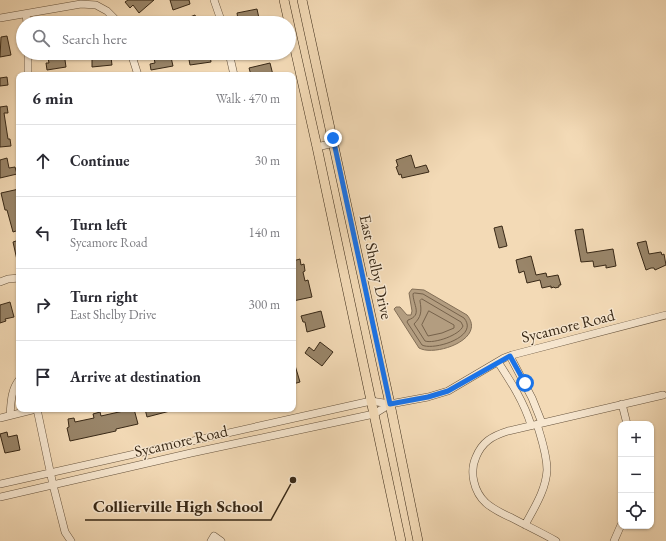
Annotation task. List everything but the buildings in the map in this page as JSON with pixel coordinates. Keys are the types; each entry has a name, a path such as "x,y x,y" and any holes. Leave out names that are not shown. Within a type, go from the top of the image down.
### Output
{"main road":[{"name":"East Shelby Drive","path":"284,0 288,16"},
{"name":"East Shelby Drive","path":"302,0 390,404 418,541"},
{"name":"East Shelby Drive","path":"296,53 401,541"}],"street":[{"path":"214,0 220,16"},
{"path":"0,18 81,4 96,5 108,11 113,16"},
{"path":"28,60 28,72"},
{"path":"133,60 137,72"},
{"path":"231,60 233,72"},
{"path":"317,147 334,143"},
{"path":"0,282 16,278"},
{"name":"Sycamore Road","path":"0,484 372,401 390,404 428,397 448,391 510,356 666,315"},
{"path":"510,356 532,398 547,470 540,496 526,525"},
{"path":"498,362 520,397 527,412 537,424"},
{"path":"10,415 12,392 16,385"},
{"path":"556,541 486,504 474,484 474,461 480,448 488,439 496,435 663,395"},
{"name":"Sycamore Road","path":"0,497 191,453 374,414 390,404"},
{"path":"622,404 626,421"},
{"path":"0,418 24,412"},
{"path":"38,412 50,473 65,532 71,541"},
{"path":"614,541 619,529"},
{"path":"211,541 214,536 221,541"}],"water":[{"path":"412,289 424,290 467,315 471,324 470,332 465,338 456,344 446,348 426,350 419,348 394,309 396,307 400,307 407,315 411,315 412,311 409,293"}],"place":[{"name":"Collierville High School","path":"293,480"}],"route":[{"path":"333,138 390,404 438,395 448,391 504,358 510,356 525,383"}]}
